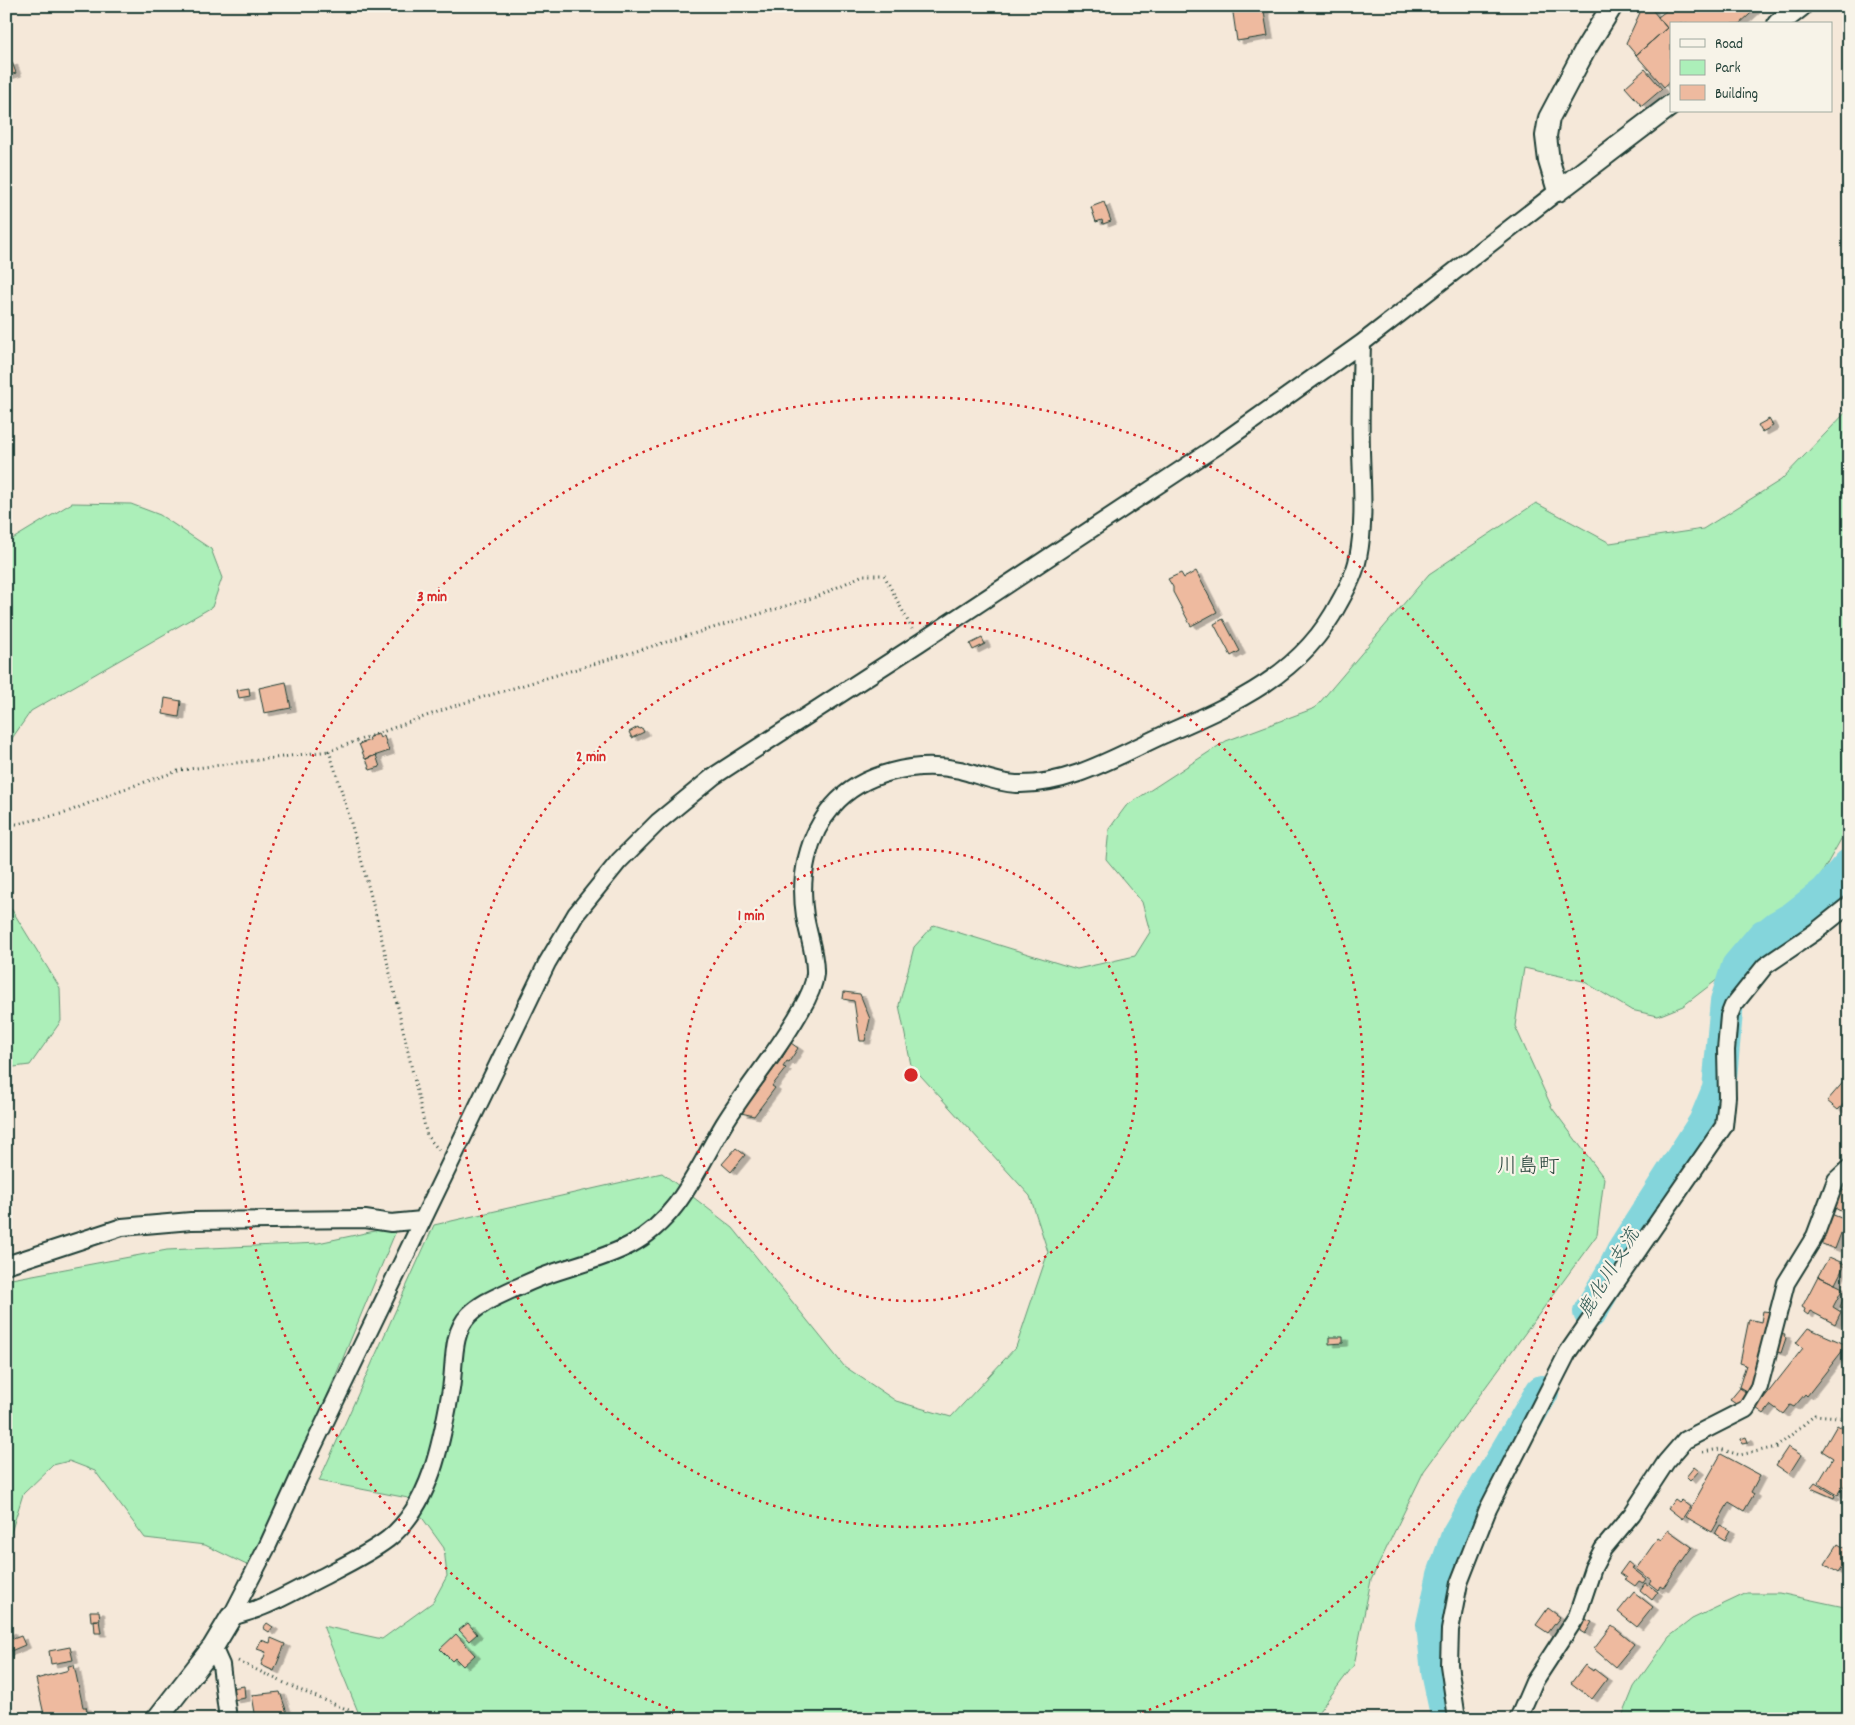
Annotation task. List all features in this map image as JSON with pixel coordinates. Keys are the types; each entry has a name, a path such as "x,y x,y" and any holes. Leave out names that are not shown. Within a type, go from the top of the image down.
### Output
{"street":[{"path":"1558,191 1549,161 1546,136 1549,118 1580,58 1612,6"},
{"path":"1781,22 1801,6"},
{"path":"157,1719 213,1647 231,1617 268,1544 310,1453 547,963 576,914 619,861 658,822 714,776 1220,444 1362,343 1670,105"},
{"path":"231,1617 259,1608 358,1559 390,1537 407,1520 421,1498 437,1452 448,1406 458,1331 464,1319 490,1300 546,1275 601,1258 642,1238 671,1212 686,1193 725,1123 788,1031 809,994 815,977 805,913 806,864 817,829 823,818 841,797 866,781 884,774 923,768 953,769 991,781 1010,784 1031,784 1060,779 1234,703 1285,670 1307,650 1333,615 1358,561 1363,517 1360,398 1362,343"},
{"path":"1457,1719 1449,1666 1450,1630 1459,1583 1488,1509 1568,1352 1724,1126 1727,1097 1726,1050 1729,1016 1733,1006 1765,966 1815,932 1849,905"},
{"path":"1518,1719 1534,1682 1577,1616 1594,1568 1603,1549 1632,1514 1666,1462 1685,1440 1746,1408 1759,1387 1786,1283 1815,1236 1836,1180 1849,1168"},
{"path":"6,1265 122,1227 190,1221 365,1219 391,1223 422,1220"},
{"path":"213,1647 221,1665 228,1719"}],"path":[{"path":"6,823 17,824 65,813 121,790 181,770 329,751 457,705 820,596 863,575 884,575 919,643"},
{"path":"329,751 348,808 427,1136 450,1164"},
{"path":"1699,1452 1720,1449 1740,1455 1777,1447 1815,1415 1849,1418"},
{"path":"213,1647 254,1670 371,1719"}],"green space":[{"path":"1849,409 1849,825 1818,880 1753,952 1683,1006 1658,1016 1631,1010 1583,981 1524,968 1515,1026 1552,1108 1604,1178 1597,1235 1424,1471 1371,1580 1354,1665 1313,1719 361,1719 323,1626 382,1639 433,1602 447,1576 444,1548 408,1498 319,1481 434,1225 662,1173 733,1228 844,1366 896,1401 951,1417 1016,1347 1048,1252 1030,1196 911,1065 899,1005 914,947 934,925 1077,969 1135,956 1150,932 1142,902 1106,859 1109,829 1126,806 1226,741 1315,708 1429,574 1536,503 1610,543 1703,529 1781,480"},
{"path":"72,503 131,504 160,515 211,549 222,578 212,607 31,711 6,747 6,543"},
{"path":"6,905 12,910 60,988 61,1021 30,1065 6,1068"},
{"path":"398,1226 255,1569 205,1545 145,1538 95,1471 69,1461 53,1465 23,1494 6,1549 6,1280 167,1250 318,1243"},
{"path":"1747,1593 1779,1593 1849,1608 1849,1719 1621,1719 1634,1687 1669,1637 1692,1619"}],"building":[{"path":"1232,6 1263,6 1268,36 1237,41"},
{"path":"1643,6 1649,6 1667,28 1636,55 1626,43"},
{"path":"1662,6 1759,6 1741,22 1670,22 1670,82 1664,87 1636,55 1667,28 1658,17 1666,11"},
{"path":"12,62 16,73 6,76 6,64"},
{"path":"1645,69 1662,89 1642,106 1625,87"},
{"path":"1104,202 1111,221 1103,224 1102,220 1096,222 1091,207"},
{"path":"1769,419 1773,426 1762,432 1758,425"},
{"path":"1196,571 1217,612 1191,626 1168,579 1181,573 1184,578"},
{"path":"1223,619 1240,651 1231,656 1214,624"},
{"path":"982,638 985,644 973,650 970,644"},
{"path":"286,682 291,708 264,713 259,688"},
{"path":"249,688 250,696 239,698 237,690"},
{"path":"165,698 181,701 179,717 163,714"},
{"path":"638,727 639,729 642,728 644,732 632,738 629,732"},
{"path":"378,734 380,738 384,736 389,751 365,759 359,744 370,740 369,737"},
{"path":"376,755 380,767 370,770 366,759"},
{"path":"844,992 860,994 870,1019 865,1041 860,1041 854,1001 843,999"},
{"path":"791,1043 798,1048 789,1062 787,1061 783,1067 786,1068 772,1086 775,1088 754,1116 741,1113 782,1058"},
{"path":"1846,1079 1849,1081 1849,1098 1838,1110 1827,1101"},
{"path":"736,1148 745,1155 731,1172 722,1164"},
{"path":"1841,1189 1849,1193 1849,1209 1846,1214 1833,1207"},
{"path":"1831,1214 1846,1220 1835,1249 1820,1243"},
{"path":"1829,1257 1845,1264 1835,1284 1818,1276"},
{"path":"1818,1276 1843,1288 1833,1307 1841,1312 1835,1324 1810,1311 1808,1315 1802,1307"},
{"path":"1847,1290 1849,1291 1849,1311 1840,1307"},
{"path":"1763,1311 1772,1312 1752,1386 1748,1392 1739,1387 1746,1365 1740,1363 1749,1319 1761,1322"},
{"path":"1808,1328 1847,1345 1807,1396 1805,1394 1794,1407 1790,1405 1783,1414 1771,1405 1764,1414 1756,1408 1803,1348 1796,1343"},
{"path":"1779,1334 1785,1335 1784,1337 1786,1338 1781,1353 1773,1351"},
{"path":"1329,1337 1343,1337 1343,1343 1329,1344"},
{"path":"1740,1388 1748,1394 1740,1404 1736,1404 1730,1400"},
{"path":"1837,1425 1849,1432 1849,1478 1838,1495 1818,1483 1833,1458 1822,1451"},
{"path":"1746,1437 1748,1442 1742,1443 1741,1439"},
{"path":"1788,1447 1801,1455 1789,1474 1776,1465"},
{"path":"1721,1454 1760,1475 1751,1492 1754,1494 1744,1511 1729,1502 1712,1532 1686,1517"},
{"path":"1694,1467 1699,1471 1690,1481 1686,1477"},
{"path":"1815,1483 1835,1495 1834,1498 1811,1488"},
{"path":"1675,1499 1679,1502 1681,1500 1690,1507 1682,1519 1668,1508"},
{"path":"1720,1525 1730,1530 1725,1540 1715,1534"},
{"path":"1668,1530 1692,1547 1663,1588 1660,1586 1658,1590 1649,1583 1651,1580 1636,1569 1658,1538 1661,1540"},
{"path":"1838,1544 1849,1551 1849,1557 1838,1573 1825,1564"},
{"path":"1628,1562 1634,1567 1632,1568 1646,1579 1643,1583 1639,1581 1635,1586 1620,1573"},
{"path":"1645,1583 1658,1592 1652,1600 1640,1590"},
{"path":"1634,1592 1653,1607 1637,1627 1618,1612"},
{"path":"1548,1608 1560,1617 1548,1633 1536,1625"},
{"path":"90,1611 99,1611 100,1620 91,1621"},
{"path":"1585,1619 1592,1622 1585,1634 1580,1631"},
{"path":"94,1620 99,1620 101,1633 95,1633"},
{"path":"267,1623 273,1627 269,1632 263,1628"},
{"path":"468,1623 477,1634 469,1641 459,1630"},
{"path":"1612,1626 1634,1644 1615,1667 1594,1649"},
{"path":"10,1630 13,1639 21,1636 25,1645 6,1653 6,1632"},
{"path":"456,1634 475,1655 463,1666 455,1658 452,1661 440,1649"},
{"path":"271,1638 285,1644 274,1671 261,1665 266,1652 257,1649 261,1640 270,1643"},
{"path":"70,1647 73,1660 51,1664 49,1651"},
{"path":"74,1665 83,1707 86,1707 89,1719 45,1719 36,1679 69,1670 68,1666"},
{"path":"1585,1665 1607,1679 1592,1699 1571,1683"},
{"path":"244,1686 245,1698 233,1700 232,1688"},
{"path":"280,1692 289,1719 256,1719 252,1695"}],"waterway":[{"name":"鹿化川支流","path":"1590,1312 1625,1248 1705,1123 1719,1089 1727,1001 1738,967 1764,936 1794,918 1826,893 1849,866"},
{"name":"鹿化川支流","path":"1448,1719 1438,1672 1433,1625 1444,1575 1458,1535 1542,1392"}],"district":[{"name":"川島町","path":"1528,1168"}]}
